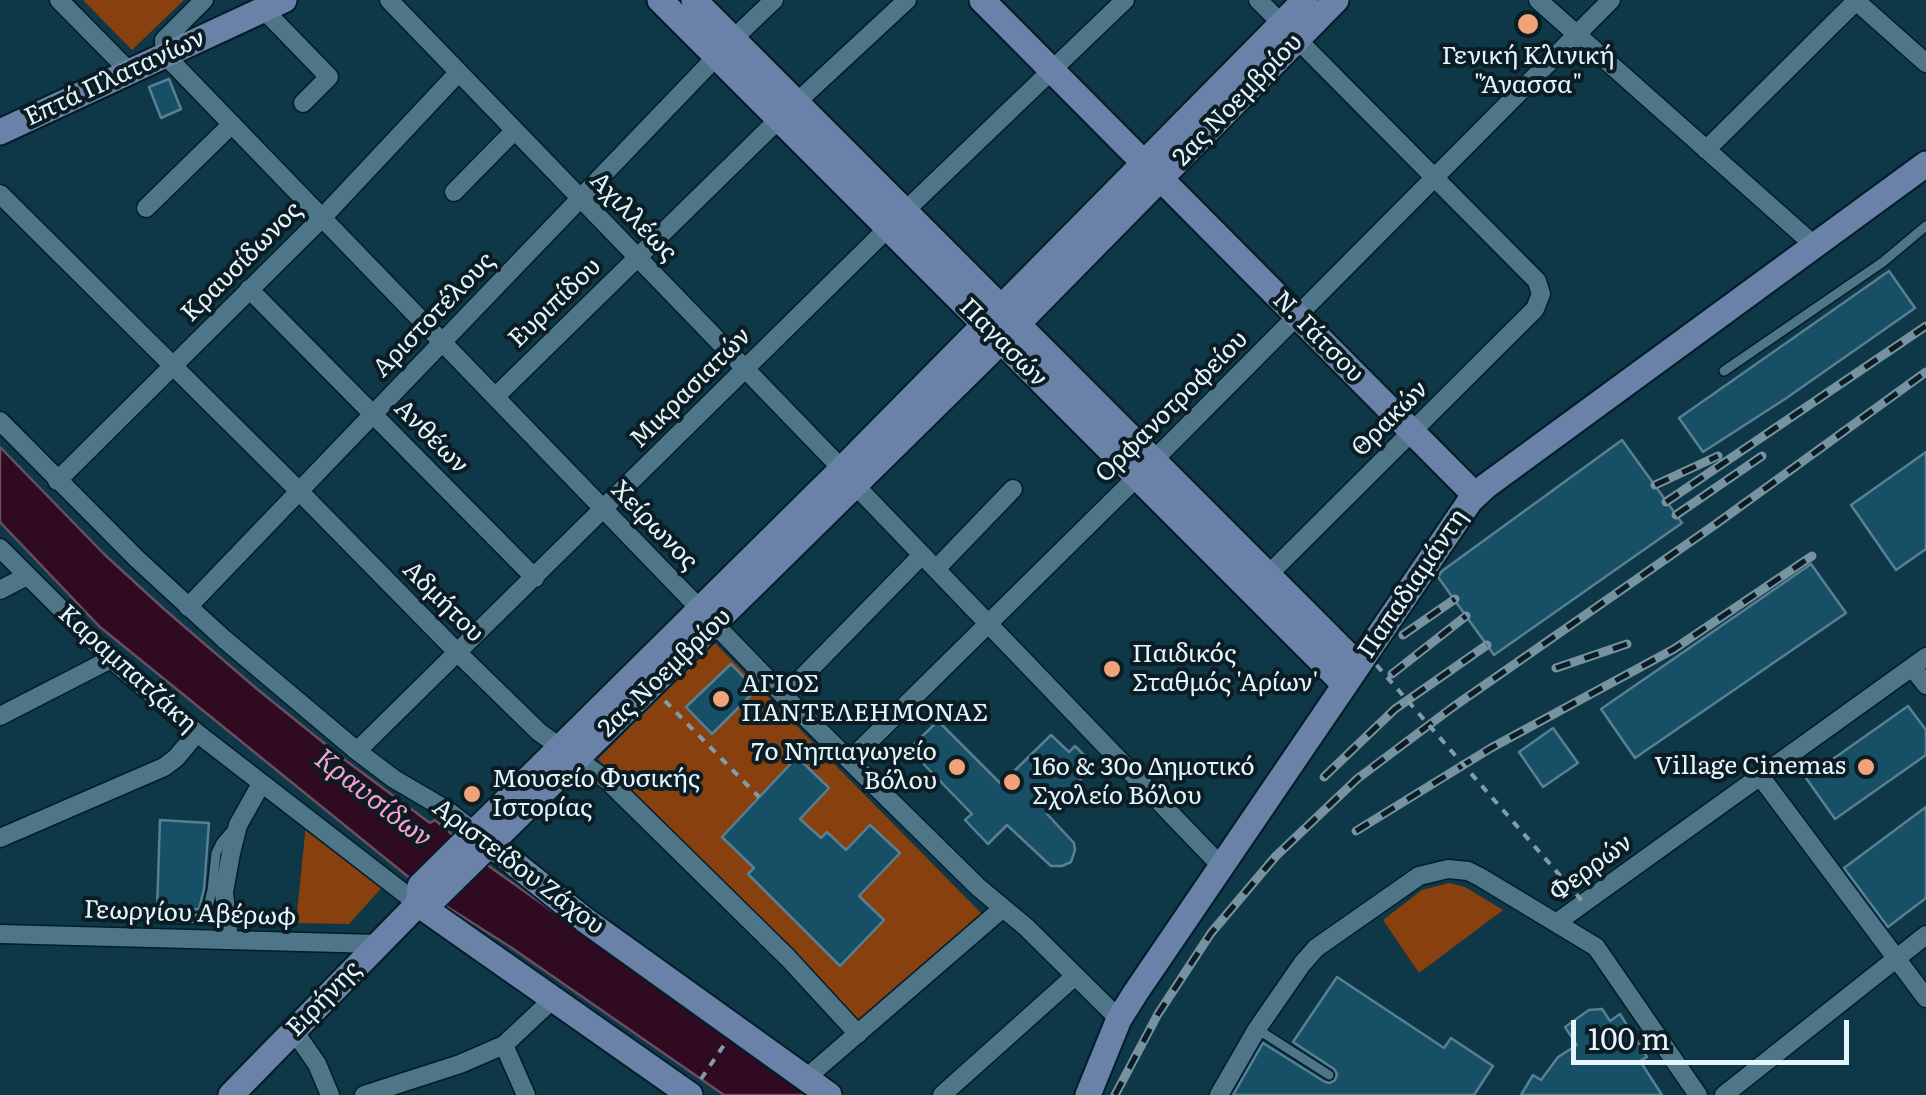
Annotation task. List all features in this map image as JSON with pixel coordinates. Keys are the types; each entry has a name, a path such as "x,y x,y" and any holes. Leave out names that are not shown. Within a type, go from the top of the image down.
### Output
{"street":[{"path":"59,0 130,72"},
{"path":"165,56 164,40 204,0"},
{"name":"Αχιλλέως","path":"389,0 1222,867"},
{"name":"Παγασών","path":"660,0 725,48 1146,469 1357,668"},
{"name":"Παγασών","path":"694,0 725,48"},
{"name":"Αριστοτέλους","path":"188,607 774,0"},
{"name":"Ευριπίδου","path":"495,397 906,0"},
{"name":"Ν. Γάτσου","path":"982,0 1476,495"},
{"name":"Μικρασιατών","path":"357,751 1125,0"},
{"path":"1258,0 1434,178"},
{"name":"2ας Νοεμβρίου","path":"1289,32 1305,0"},
{"name":"2ας Νοεμβρίου","path":"424,896 849,477 1289,32 1336,0"},
{"path":"1538,0 1814,246"},
{"name":"Ορφανοτροφείου","path":"850,760 1146,469 1611,0"},
{"path":"1706,150 1856,0 1926,63"},
{"path":"274,5 329,76 303,102"},
{"name":"Επτά Πλατανίων","path":"0,132 274,5"},
{"name":"Χείρωνος","path":"165,56 784,696 978,887 1026,927 1120,1019"},
{"name":"Κραυσίδωνος","path":"57,481 322,218 458,74"},
{"path":"146,208 232,124"},
{"path":"454,192 514,131"},
{"name":"Παπαδιαμάντη","path":"1088,1095 1120,1019 1476,495 1926,164"},
{"name":"Θρακών","path":"1268,575 1535,308 1541,294 1537,280 1434,178"},
{"name":"Αδμήτου","path":"0,194 458,654 539,732 608,781 788,958 858,1034"},
{"name":"Ανθέων","path":"249,289 535,578"},
{"name":"Αριστείδου Ζάχου","path":"0,420 57,481 188,607 357,751 394,779 447,810 476,844 829,1095"},
{"name":"Παγασών","path":"1146,469 1268,575 1357,668"},
{"path":"936,568 1013,489"},
{"name":"Καραμπατζάκη","path":"0,548 111,659 197,734 261,784 424,896"},
{"path":"784,696 922,554"},
{"path":"0,590 27,576"},
{"name":"2ας Νοεμβρίου","path":"569,753 651,687 707,617"},
{"path":"0,716 111,659"},
{"path":"1919,662 1926,685"},
{"name":"Φερρών","path":"1219,1095 1257,1029 1302,964 1316,948 1394,892 1426,873 1448,869 1474,874 1556,923 1919,662"},
{"path":"0,838 164,767 197,734"},
{"path":"1760,776 1926,998"},
{"path":"230,940 224,892 230,853 238,825 261,784"},
{"path":"424,896 554,999 695,1088"},
{"name":"Ειρήνης","path":"231,1095 424,896"},
{"path":"805,1079 1003,908"},
{"path":"1556,923 1596,947 1698,1095"},
{"name":"Γεωργίου Αβέρωφ","path":"0,934 378,944"},
{"path":"1724,1095 1926,935"},
{"path":"942,1095 1076,976"},
{"path":"364,1095 460,1064 504,1045 554,999"},
{"path":"294,1031 318,1064 330,1095"},
{"path":"504,1045 526,1095"}],"lane":[{"path":"1724,371 1883,262 1926,226"},
{"path":"158,918 206,916 216,853 238,825"},
{"path":"1257,1029 1330,1075"}],"path":[{"path":"1357,668 1584,903"},
{"path":"651,687 759,797"},
{"path":"695,1088 731,1036"}],"shaded area":[{"path":"83,0 184,0 132,50"},
{"path":"715,643 983,915 855,1023 798,959 598,759","holes":["730,664 756,690 712,733 687,707","797,757 829,788 800,819 821,838 828,833 841,856 871,825 900,853 868,888 852,889 884,920 841,966 792,920 805,905 776,901 748,875 754,868 722,836"]},
{"path":"306,824 386,883 349,924 296,923"},
{"path":"1449,883 1465,887 1503,910 1419,973 1383,920 1422,890"}],"water":[{"name":"Κραυσίδων","path":"0,447 104,554 164,609 345,760 430,823 435,820 490,867 813,1095 724,1095 406,875 100,627 0,522"}],"building":[{"path":"169,79 181,109 161,118 149,87"},
{"path":"1889,271 1915,308 1703,452 1679,418"},
{"path":"1622,440 1682,523 1494,655 1438,577"},
{"path":"1926,452 1926,549 1896,570 1851,505"},
{"path":"1811,564 1846,613 1635,758 1601,709"},
{"name":"ΑΓΙΟΣ ΠΑΝΤΕΛΕΗΜΟΝΑΣ","path":"731,664 756,690 712,734 686,707"},
{"name":"Village Cinemas","path":"1908,706 1926,730 1926,755 1835,819 1806,778"},
{"path":"938,721 1001,784 1051,735 1069,752 1075,746 1091,762 1084,768 1088,772 1047,814 1074,843 1071,862 1051,866 1007,825 988,844 965,820 972,814 909,749"},
{"path":"1553,728 1578,763 1543,787 1519,752"},
{"path":"797,757 829,788 800,819 821,838 827,832 846,850 870,825 900,853 859,896 884,920 840,966 748,874 754,868 722,837"},
{"path":"1926,807 1926,898 1888,927 1844,868"},
{"path":"160,820 209,823 199,909 157,910"},
{"path":"1337,977 1444,1048 1451,1038 1493,1066 1474,1095 1233,1095 1263,1043 1325,1082 1335,1080 1334,1069 1293,1042"},
{"path":"1602,1009 1610,1021 1620,1014 1647,1057 1640,1061 1662,1095 1521,1095 1533,1075 1541,1080 1558,1057 1577,1045 1565,1027 1589,1010"}],"railway":[{"path":"1666,502 1926,326"},
{"path":"1115,1095 1158,1014 1211,933 1276,856 1357,779 1926,372"},
{"path":"1655,485 1718,456"},
{"path":"1676,515 1762,456"},
{"path":"1356,831 1491,748 1674,649 1812,556"},
{"path":"1403,635 1455,599"},
{"path":"1392,674 1466,616"},
{"path":"1556,668 1627,644"},
{"path":"1324,777 1395,709 1487,645"}],"place":[{"name":"Γενική Κλινική \"Άνασσα\"","path":"1528,24"},
{"name":"Παιδικός Σταθμός 'Αρίων'","path":"1112,669"},
{"name":"ΑΓΙΟΣ ΠΑΝΤΕΛΕΗΜΟΝΑΣ","path":"721,699"},
{"name":"7ο Νηπιαγωγείο Βόλου","path":"957,767"},
{"name":"Village Cinemas","path":"1866,767"},
{"name":"16ο & 30ο Δημοτικό Σχολείο Βόλου","path":"1012,782"},
{"name":"Μουσείο Φυσικής Ιστορίας","path":"472,794"}]}
